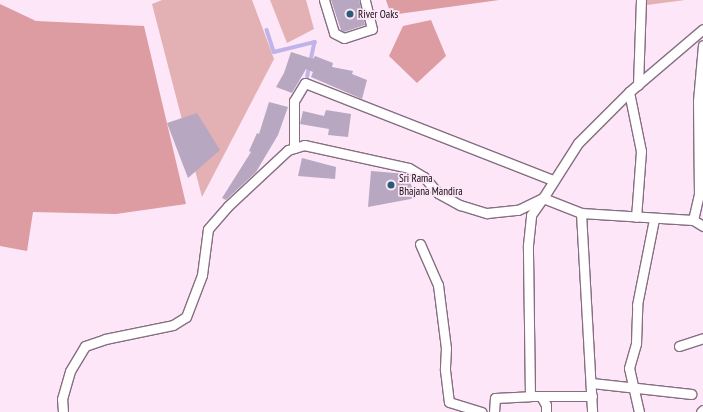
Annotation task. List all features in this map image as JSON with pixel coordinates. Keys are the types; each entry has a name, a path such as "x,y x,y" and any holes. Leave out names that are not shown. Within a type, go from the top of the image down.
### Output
{"street":[{"path":"324,0 334,34 344,38 372,29 365,0"},
{"path":"638,85 641,0"},
{"path":"530,396 528,245 531,215 578,143 630,92 703,29"},
{"path":"693,220 698,196 698,101 703,45"},
{"path":"294,148 294,102 305,83 553,180"},
{"path":"630,92 641,151 636,217"},
{"path":"64,412 62,399 70,371 85,346 105,339 173,325 186,317 202,275 208,229 228,206 288,150 304,145 409,168 424,177 438,193 487,214 518,210 543,198 581,213 654,219 693,220 703,226"},
{"path":"581,213 592,383 592,412"},
{"path":"639,412 629,368 636,343 638,304 654,219"},
{"path":"420,244 438,285 446,348 445,370 449,402 481,412"},
{"path":"679,346 703,338"},
{"path":"592,383 634,389 691,394"},
{"path":"494,412 495,398 530,396 592,396"},
{"path":"540,396 546,405 546,412"}],"shaded area":[{"path":"162,0 252,0 274,59 202,197 152,4"},
{"path":"270,0 306,0 314,29 287,43"},
{"path":"386,0 499,0 391,15"},
{"path":"647,0 685,0 647,5"},
{"path":"0,4 36,21 144,26 186,204 116,214 33,212 27,251 0,246"},
{"path":"431,20 446,56 417,83 389,56 403,26"}],"building":[{"name":"River Oaks","path":"331,0 359,0 365,25 344,32 341,30"},
{"path":"291,52 313,59 315,56 333,63 332,67 353,71 352,74 367,80 362,99 311,77 313,72 306,69 292,93 276,87 284,73"},
{"path":"269,102 288,107 278,135 256,172 226,200 222,198 251,152 249,151 257,133 259,134"},
{"path":"326,110 351,114 348,137 328,135 329,129 300,124 303,111 324,116"},
{"path":"197,113 220,150 188,178 167,123"},
{"path":"302,158 336,167 335,179 298,176"},
{"name":"Sri Rama Bhajana Mandira","path":"371,171 407,174 416,198 368,207"}],"waterway":[{"path":"267,30 274,52 315,42 308,76"}],"place":[{"name":"River Oaks","path":"350,14"},
{"name":"Sri Rama Bhajana Mandira","path":"391,185"}]}
